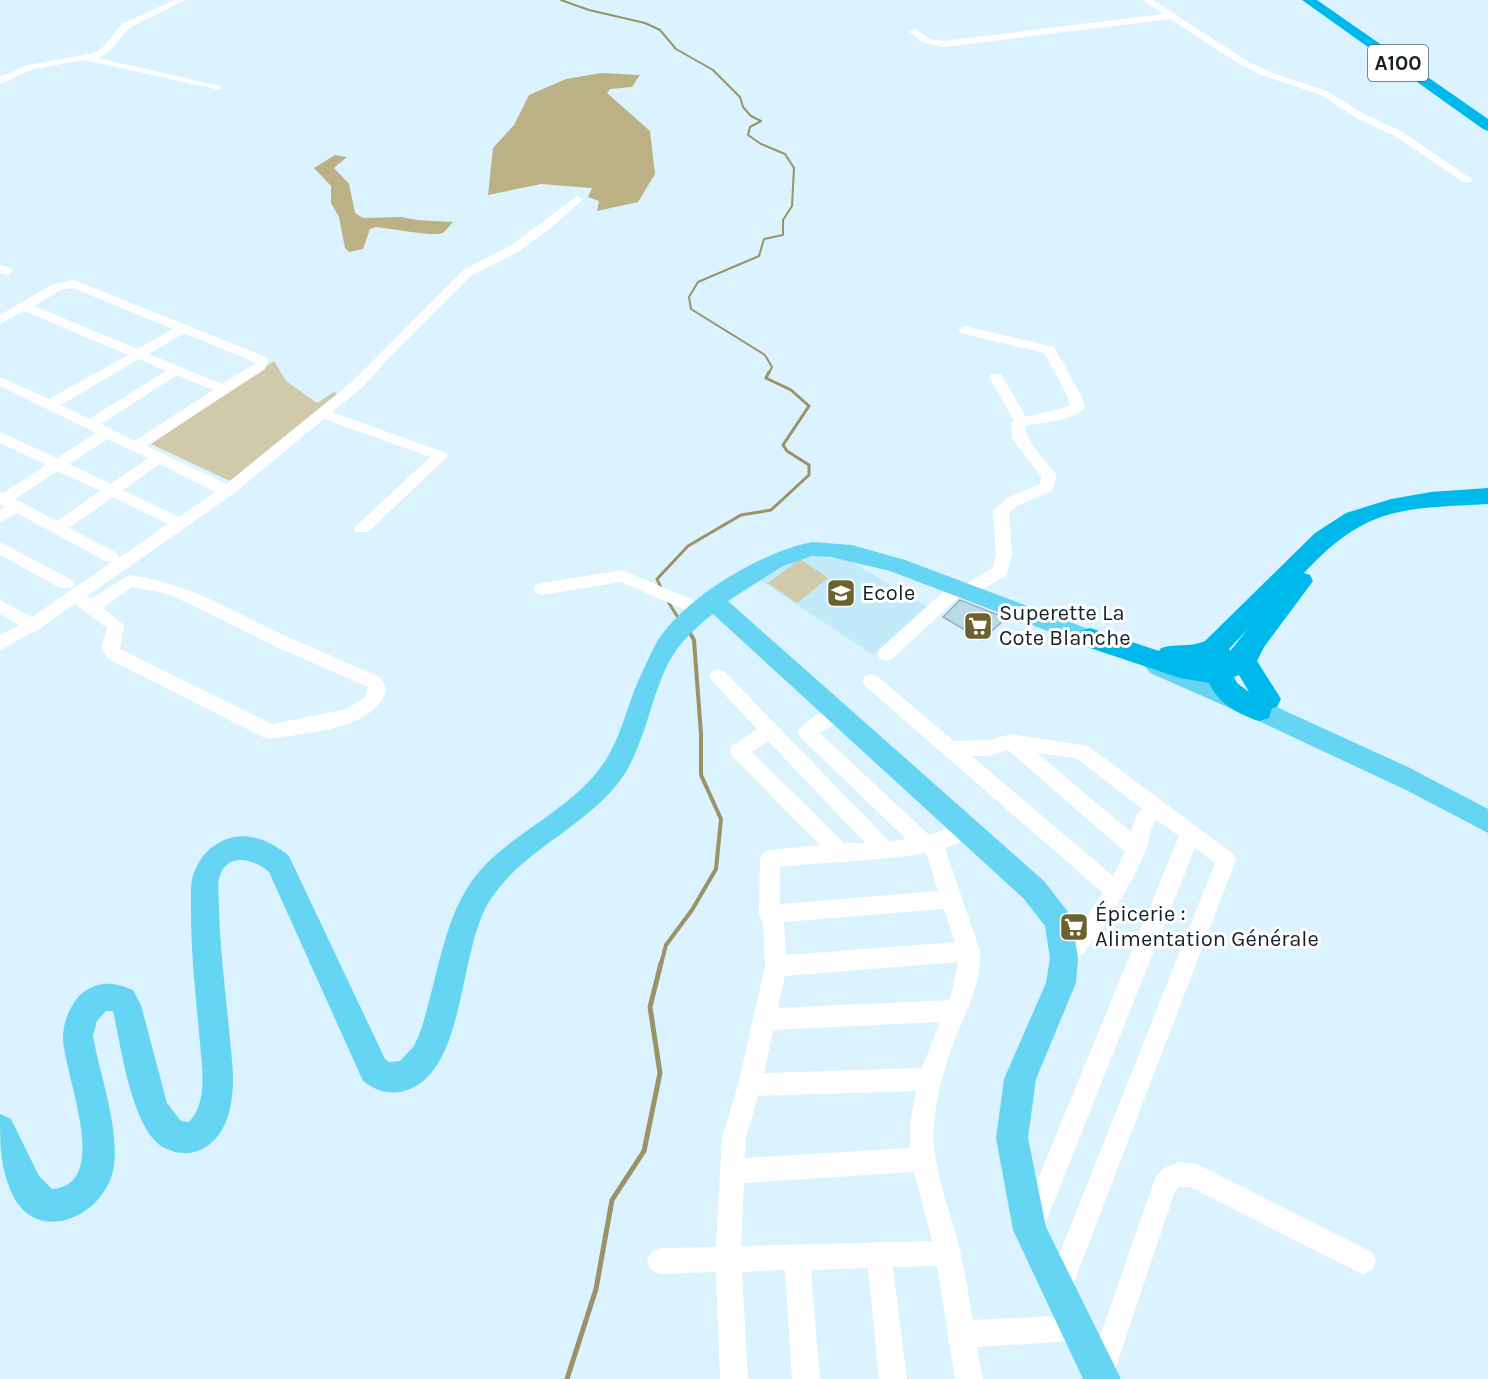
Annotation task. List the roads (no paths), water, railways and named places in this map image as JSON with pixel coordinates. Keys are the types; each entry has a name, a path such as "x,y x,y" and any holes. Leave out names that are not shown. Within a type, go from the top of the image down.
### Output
{"highway":[{"name":"A100","path":"1308,0 1488,126"},
{"name":"A100","path":"1328,0 1488,110"},
{"path":"1170,655 1196,657 1214,648 1226,639 1257,604 1316,546 1354,519 1391,507 1431,500 1488,496"},
{"path":"1090,638 1180,668 1218,674 1235,664 1306,574 1360,533 1399,518 1442,511 1488,508"},
{"path":"1226,639 1221,649 1218,674 1232,697 1263,704"},
{"path":"1253,642 1244,661 1263,704"}],"main road":[{"path":"0,1130 27,1188 45,1205 70,1202 87,1189 96,1172 98,1145 78,1036 80,1023 88,1006 111,997 123,1000 126,1005 152,1103 162,1126 170,1134 183,1138 191,1137 204,1128 214,1109 218,1082 210,982 206,877 209,867 215,860 236,849 261,849 279,864 374,1070 381,1077 399,1077 417,1068 433,1040 468,913 482,888 502,867 573,811 611,773 623,752 653,675 669,644 699,609 737,581 789,554 810,549 838,549 859,554 1053,623 1263,704 1488,822"},
{"path":"699,609 837,714 1034,890 1058,921 1064,958 1061,983 1020,1079 1012,1138 1030,1230 1076,1328 1102,1376"},
{"path":"1053,623 1170,655 1218,674"}],"street":[{"path":"149,14 158,0"},
{"path":"0,81 31,67 97,55 106,50 118,32 149,14 181,0"},
{"path":"1146,0 1244,63 1267,74 1324,93 1359,116 1399,134 1467,180"},
{"path":"913,31 927,41 944,44 1172,16"},
{"path":"82,57 224,91"},
{"path":"0,643 33,625 70,590 181,524 227,491 358,384 381,357 467,273 514,249 548,225 577,199"},
{"path":"0,320 57,287 74,284 261,360 260,366 137,446"},
{"path":"23,306 224,390"},
{"path":"50,405 184,328"},
{"path":"886,654 962,590 1001,570 1004,554 1001,511 1012,502 1047,487 1049,476 1041,463 1019,439 1018,423 1078,408 1075,397 1049,350 965,330"},
{"path":"90,424 176,370"},
{"path":"996,377 1022,422"},
{"path":"0,381 227,491"},
{"path":"323,414 441,456 362,528"},
{"path":"0,517 7,501 108,432"},
{"path":"0,437 181,524"},
{"path":"58,528 160,458"},
{"path":"7,501 111,557"},
{"path":"0,548 70,590 115,626 116,630 110,648 114,654 270,732 350,716 362,711 376,695 378,688 374,681 286,644 175,590 129,581 92,607"},
{"path":"542,589 622,576 699,609"},
{"path":"0,606 33,625"},
{"path":"718,676 886,851"},
{"path":"871,681 1116,891"},
{"path":"837,714 807,732 929,844 969,951 970,964 964,998 943,1039 931,1079 921,1130 925,1159 947,1253 969,1379"},
{"path":"770,730 739,751 840,852"},
{"path":"950,749 990,748 1011,742 1081,751 1227,860 1058,1290"},
{"path":"1011,742 1136,849"},
{"path":"1064,958 1095,922 1116,891 1136,849 1144,820 1156,808"},
{"path":"734,1379 728,1259 734,1137 750,1086 776,966 774,924 770,914 770,859 840,852 886,851 929,844 968,831"},
{"path":"1030,1230 1190,834"},
{"path":"770,914 950,899"},
{"path":"776,966 969,951"},
{"path":"765,1020 958,1010"},
{"path":"750,1086 931,1079"},
{"path":"732,1171 925,1159"},
{"path":"1102,1376 1165,1185 1173,1176 1192,1175 1364,1261"},
{"path":"660,1261 947,1253"},
{"path":"879,1255 893,1379"},
{"path":"797,1257 806,1379"},
{"path":"961,1334 1076,1328"}],"waterway":[{"path":"561,0 589,10 645,23 660,30 676,49 713,70 740,97 743,107 751,116 761,121 750,127 748,135 761,144 785,154 794,168 792,206 783,220 783,235 764,239 759,256 698,282 689,297 691,309 765,355 772,367 769,373"},
{"path":"662,590 657,579 688,546 741,515 771,510 809,475 809,465 787,451 783,445 809,406 791,390 766,378 769,372"},
{"path":"667,600 679,619"},
{"path":"661,964 666,945 692,910 716,869 721,819 701,775 701,734 694,640 690,633"},
{"path":"567,1379 596,1289 612,1200 644,1151 660,1073 650,1007 661,963"}],"place":[{"name":"Ecole","path":"841,593"},
{"name":"Superette La Cote Blanche","path":"978,626"},
{"name":"Épicerie : Alimentation Générale","path":"1074,927"}]}
